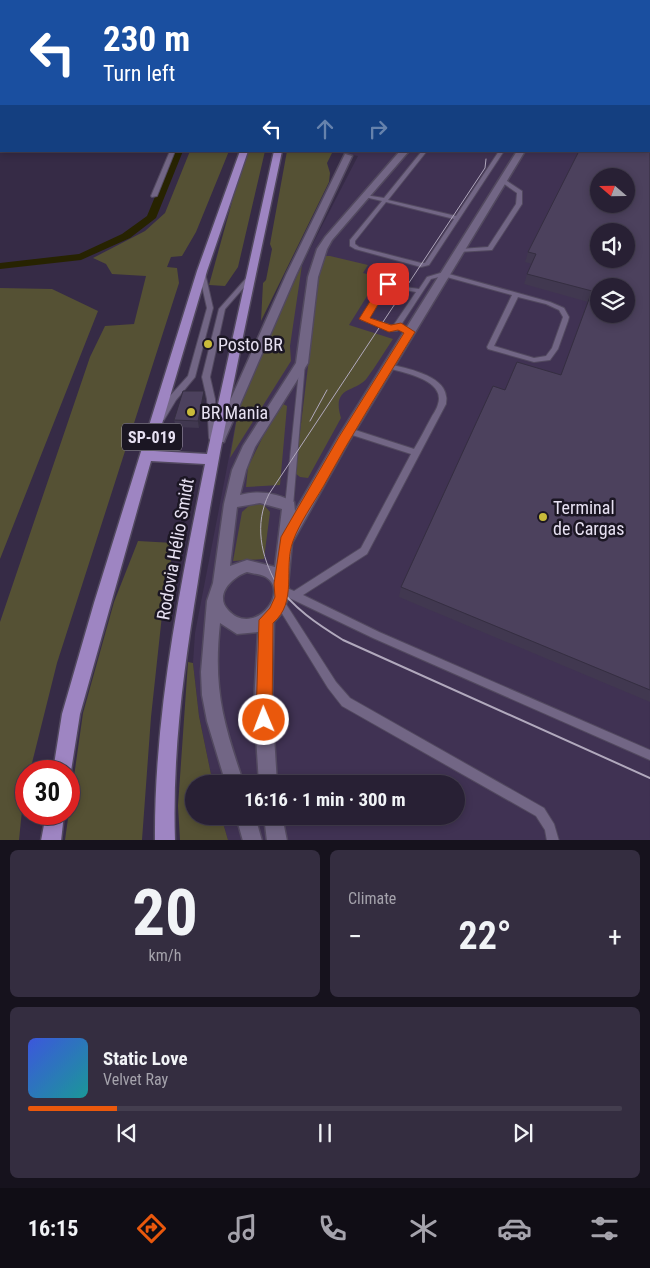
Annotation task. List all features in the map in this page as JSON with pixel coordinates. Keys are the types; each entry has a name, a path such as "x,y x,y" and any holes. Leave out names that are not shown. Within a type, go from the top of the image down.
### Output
{"main road":[{"name":"SP-019","path":"64,760 72,714 102,603 202,271 244,152"},
{"name":"Rodovia Hélio Smidt","path":"165,840 164,812 174,685 192,566 213,454 278,152"},
{"path":"146,456 213,454"},
{"path":"51,840 53,825"}],"street":[{"path":"232,775 215,718 209,684 215,601 220,582 231,504 239,470 249,446 302,363 317,262 328,239 404,152"},
{"path":"286,541 349,430 520,152"},
{"path":"213,454 291,275 349,153"},
{"path":"231,504 243,499 270,497 289,506 284,594 266,620 263,703 267,775"},
{"path":"220,582 237,569 258,566 276,576 284,594"},
{"path":"215,601 225,618 234,624 245,626 266,620"},
{"path":"248,825 253,840"},
{"path":"274,825 277,840"}],"lane":[{"path":"154,196 173,152"},
{"path":"424,152 352,241 352,245 357,248 424,265 501,152"},
{"path":"460,251 490,250 519,204 520,192 502,180"},
{"path":"369,194 459,216"},
{"path":"153,434 173,398 191,377 210,308 202,271"},
{"path":"419,291 386,285 364,316 367,322 392,329 398,326 419,291 432,276 446,274 516,294 558,306 565,313 565,322 555,349 548,358 534,360 490,347 516,294"},
{"path":"213,454 211,399 206,377 222,309 251,276"},
{"path":"398,326 410,332"},
{"path":"289,506 302,363"},
{"path":"284,594 364,550 442,404 444,393 432,382 389,366"},
{"path":"349,430 416,453"},
{"path":"284,594 650,755"},
{"path":"284,594 332,684 346,702 540,812 550,828 553,840"}],"shaded area":[{"path":"190,152 229,152 196,232 182,256 171,257 167,267 177,268 179,283 57,663 33,760 15,760 15,825 21,825 19,840 0,840 0,622 90,357 105,326 134,324 146,276 112,274 106,264 93,258 145,231 165,213"},
{"path":"248,152 265,152 238,267 225,286 209,285"},
{"path":"287,152 332,152 327,163 330,173 329,182 261,321 263,283 266,280 272,249 270,244"},
{"path":"333,152 649,152 650,840 228,840 224,825 465,825 465,775 211,775 199,716 193,663 195,633 240,400 308,253 358,156"},
{"path":"324,256 368,265 363,273 379,277 349,325 393,339 367,378 342,395 339,400 341,418 308,478 300,477 295,473 321,260"},
{"path":"302,265 290,346 291,361 230,458 240,400"},
{"path":"0,288 52,289 98,311 0,559"},
{"path":"283,404 287,406 280,485 246,487 248,467 278,406"},
{"path":"251,504 263,504 270,512 264,559 233,561 242,512"},
{"path":"138,541 174,543 163,606 151,717 142,840 65,840 67,825 80,825 80,760 76,760 83,713 114,602"},
{"path":"188,662 193,663 199,716 211,775 185,775 185,825 224,825 228,840 180,840 178,806"}],"building":[{"name":"Terminal de Cargas","path":"578,152 650,152 650,690 401,587 493,386 505,390 517,362 561,375 590,296 590,323 635,323 635,278 590,278 590,290 527,274 536,254 528,252"},
{"name":"BR Mania","path":"183,391 204,391 198,421 174,420"}],"waterway":[{"path":"0,266 81,257 126,236 151,218 179,152"}],"tram line":[{"path":"276,583 266,562 261,540 264,505 269,494 485,168 486,159"},
{"path":"310,421 327,390"},
{"path":"275,582 306,615 343,640 650,778"}],"place":[{"name":"Posto BR","path":"208,344"},
{"name":"BR Mania","path":"191,412"},
{"name":"Terminal de Cargas","path":"543,517"}],"route":[{"path":"264,720 266,620 275,613 281,604 281,584 286,541 344,440 410,332 398,326 392,329 367,322 364,319 364,316 382,289 388,284"}]}
